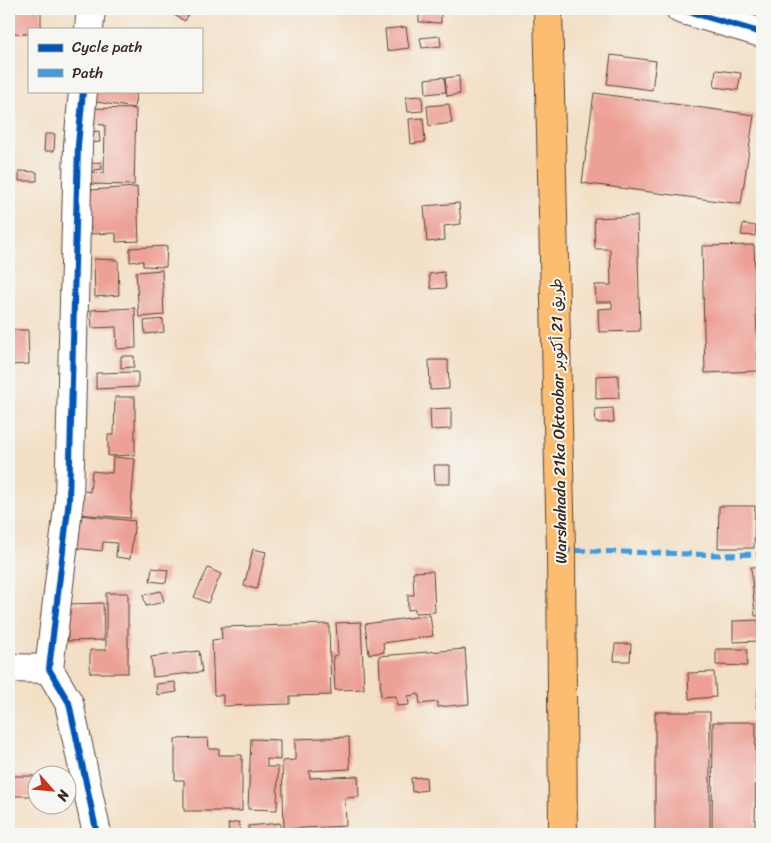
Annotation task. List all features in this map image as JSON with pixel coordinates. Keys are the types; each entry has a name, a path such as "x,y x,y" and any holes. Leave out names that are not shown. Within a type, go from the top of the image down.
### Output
{"main road":[{"name":"Warshahada 21ka Oktoobar طريق 21 أكتوبر","path":"548,9 561,550 563,834"}],"street":[{"path":"89,28 91,9"},
{"path":"680,9 762,33"},
{"path":"83,92 78,145 69,500 49,668 69,703 97,834"},
{"path":"9,668 49,668"}],"building":[{"path":"9,9 41,9 41,28 28,28 28,34 9,33"},
{"path":"177,9 191,10 185,21 174,15"},
{"path":"419,9 441,9 441,23 419,22"},
{"path":"745,9 759,9 756,14"},
{"path":"406,27 409,48 387,51 385,29"},
{"path":"440,36 441,46 422,48 420,38"},
{"path":"611,55 656,61 652,90 607,84"},
{"path":"716,70 741,73 738,90 714,87"},
{"path":"459,76 460,94 447,96 445,78"},
{"path":"444,77 446,92 426,94 425,79"},
{"path":"91,92 137,92 134,108 90,101"},
{"path":"594,93 754,115 741,204 582,183"},
{"path":"422,96 423,111 408,112 406,97"},
{"path":"449,104 452,123 429,126 427,106"},
{"path":"92,108 136,109 134,185 88,184 89,172 104,173 105,125 92,124"},
{"path":"423,118 425,142 411,144 409,119"},
{"path":"99,131 100,142 91,143 90,132"},
{"path":"45,134 55,134 54,151 44,151"},
{"path":"101,162 102,169 89,171 87,164"},
{"path":"19,171 37,172 37,181 19,181"},
{"path":"137,187 139,241 116,242 116,233 91,234 89,190"},
{"path":"459,203 461,224 444,226 445,240 427,242 424,206"},
{"path":"637,216 640,331 599,332 598,309 612,308 612,302 596,302 595,285 611,285 610,249 595,249 594,218"},
{"path":"743,224 756,226 755,236 741,235"},
{"path":"754,245 758,371 705,373 702,246"},
{"path":"167,246 166,267 143,266 143,261 130,262 130,248"},
{"path":"94,259 118,260 119,295 95,297"},
{"path":"162,270 164,315 139,317 136,272"},
{"path":"444,272 446,288 431,289 429,274"},
{"path":"135,308 136,348 117,349 116,327 92,328 91,310"},
{"path":"163,319 164,332 145,334 144,321"},
{"path":"9,330 28,330 29,364 9,365"},
{"path":"121,356 134,356 134,367 121,368"},
{"path":"429,360 448,360 449,389 430,390"},
{"path":"138,372 138,387 96,389 96,373"},
{"path":"618,375 619,398 596,399 596,376"},
{"path":"115,397 135,397 135,455 108,456 108,435 114,435"},
{"path":"451,408 451,429 431,430 430,409"},
{"path":"613,408 614,422 596,423 595,409"},
{"path":"113,457 135,459 130,518 78,514 80,490 90,492 92,471 112,473"},
{"path":"434,465 450,465 450,484 435,484"},
{"path":"719,506 755,506 754,548 718,548"},
{"path":"79,515 135,521 130,559 116,557 117,543 103,542 102,551 75,548"},
{"path":"253,549 266,552 257,589 244,586"},
{"path":"751,567 762,567 762,616 755,616"},
{"path":"152,568 168,570 166,583 150,581"},
{"path":"208,568 221,574 208,603 194,597"},
{"path":"433,571 435,612 415,613 415,609 408,610 408,595 414,595 413,572"},
{"path":"161,591 164,602 146,606 143,595"},
{"path":"106,593 128,593 128,673 90,673 90,650 106,650"},
{"path":"103,603 104,640 68,641 67,604"},
{"path":"430,615 433,636 383,643 384,652 369,654 365,624"},
{"path":"759,620 759,641 733,642 733,621"},
{"path":"361,622 364,689 335,690 333,656 338,655 336,623"},
{"path":"329,624 331,695 290,696 290,704 223,706 223,695 214,695 212,640 222,639 221,627"},
{"path":"615,644 631,644 630,661 614,661"},
{"path":"465,649 469,704 438,707 438,702 420,704 419,694 408,696 409,705 397,706 396,696 381,697 379,656"},
{"path":"716,649 747,649 747,666 716,665"},
{"path":"199,651 202,672 153,677 151,657"},
{"path":"714,672 716,697 689,699 688,673"},
{"path":"759,679 762,680 762,708 756,708"},
{"path":"175,682 177,692 157,695 156,684"},
{"path":"655,712 710,712 710,834 655,834"},
{"path":"713,722 756,722 755,834 712,834"},
{"path":"349,737 350,769 309,771 310,778 358,776 359,797 345,798 346,826 284,829 282,761 295,760 295,739"},
{"path":"208,738 209,749 219,749 219,755 242,755 242,811 184,811 184,780 175,780 175,739"},
{"path":"251,739 280,740 280,760 267,759 267,767 278,767 277,810 248,809"},
{"path":"13,776 28,776 28,796 13,796"},
{"path":"426,777 427,790 412,792 411,778"},
{"path":"239,822 240,834 229,834 228,824"},
{"path":"280,823 282,834 249,834 248,826"}],"marked path":[{"path":"561,550 721,555 762,554"}],"cycle path":[{"path":"680,9 762,33"},
{"path":"83,92 78,145 69,500 49,669 69,703 97,834"}]}
